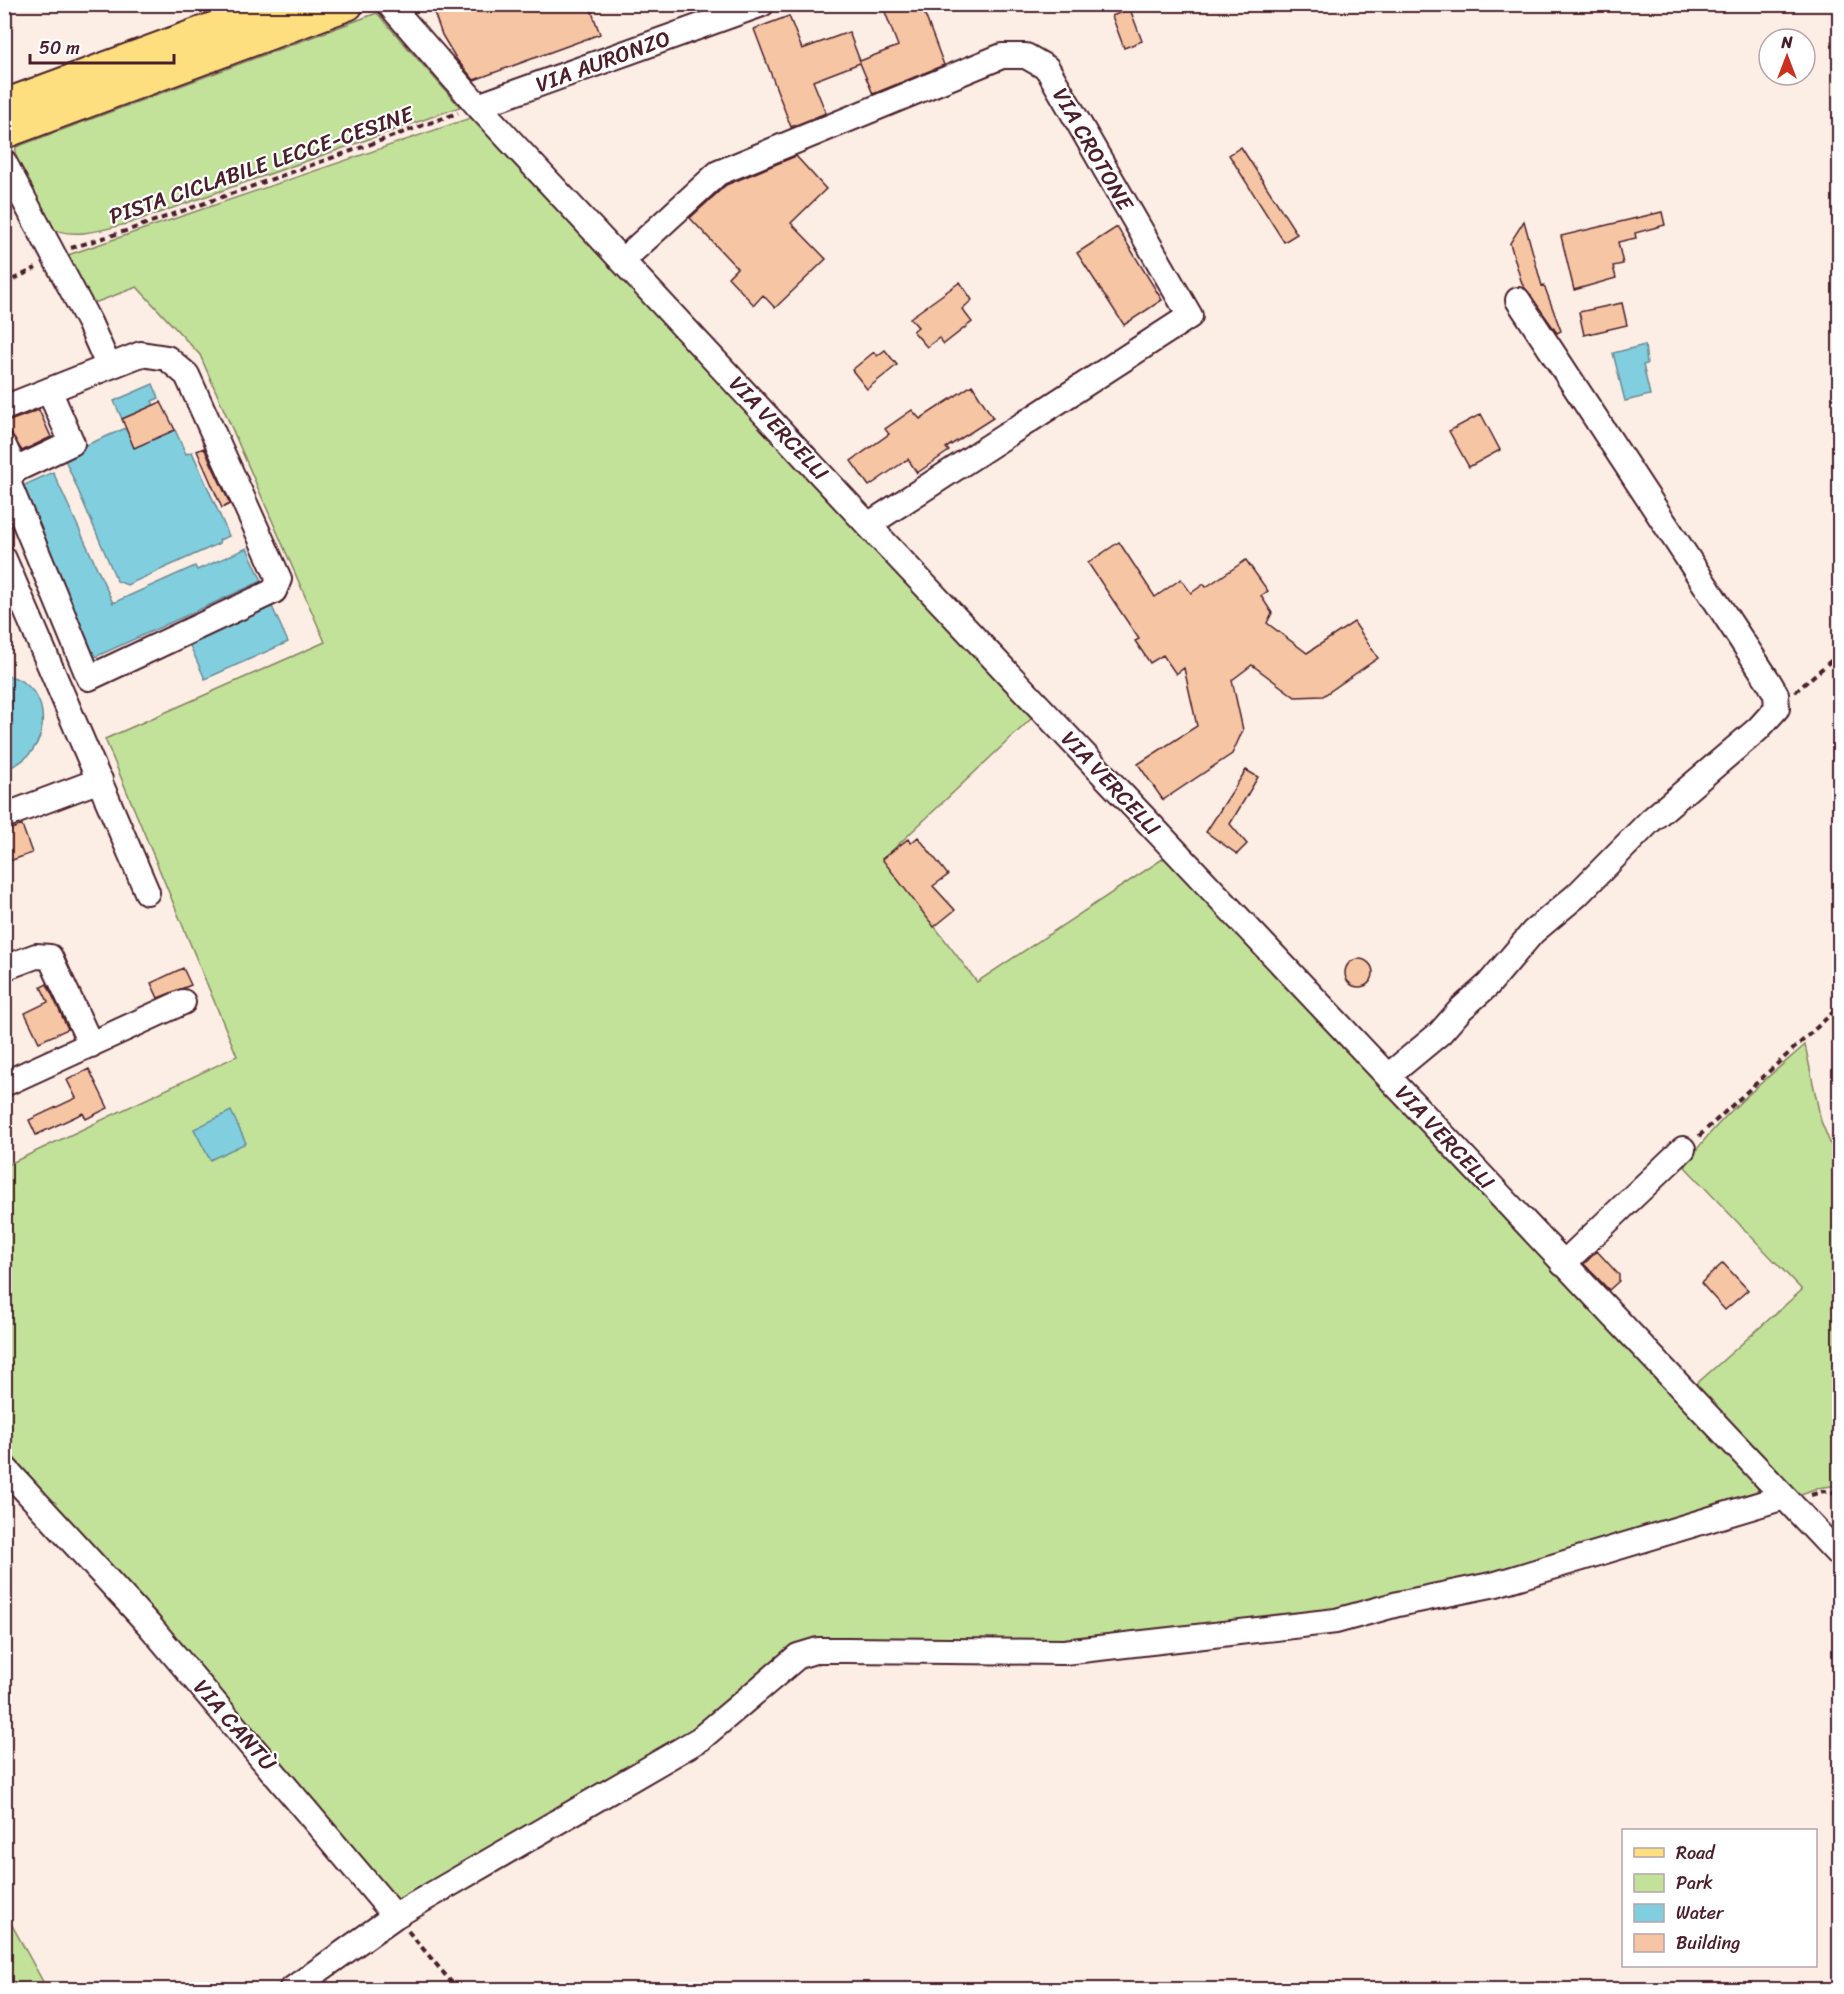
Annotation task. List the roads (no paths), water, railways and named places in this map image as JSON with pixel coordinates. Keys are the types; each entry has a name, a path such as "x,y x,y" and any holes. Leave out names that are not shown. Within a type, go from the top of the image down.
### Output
{"main road":[{"path":"4,106 281,4"},
{"path":"4,132 348,4"}],"street":[{"name":"VIA VERCELLI","path":"389,4 478,106 868,525 1839,1556"},
{"name":"VIA AURONZO","path":"478,106 762,4"},
{"name":"VIA CROTONE","path":"623,260 718,173 1002,56 1026,56 1047,68 1190,316 868,525"},
{"path":"4,162 56,255 90,322 108,365"},
{"path":"1388,1076 1440,1033 1461,1009 1488,985 1533,932 1577,895 1650,820 1758,729 1777,708 1776,694 1769,682 1518,300"},
{"path":"4,408 108,365 141,354 167,358 187,375 279,579 274,591 89,678 8,482 15,470 72,443 49,390"},
{"path":"4,446 15,470"},
{"path":"4,559 147,891"},
{"path":"4,816 100,780"},
{"path":"4,968 36,956 50,957 91,1045"},
{"path":"4,1084 183,1002"},
{"path":"1563,1264 1683,1149"},
{"name":"VIA CANTÙ","path":"4,1467 149,1625 394,1916"},
{"path":"291,1989 394,1916 700,1739 798,1656 846,1650 1064,1652 1336,1621 1398,1604 1496,1584 1784,1497"}],"water":[{"path":"1645,345 1647,364 1643,365 1650,395 1625,401 1613,353"},
{"path":"153,384 159,398 152,401 154,406 122,419 114,401"},
{"path":"126,428 134,447 175,430 186,454 192,452 229,536 219,540 220,543 127,585 117,581 63,455"},
{"path":"53,472 113,603 195,566 197,570 247,548 262,581 95,657 18,488"},
{"path":"270,602 288,642 205,679 187,639"},
{"path":"5,675 22,681 34,692 41,706 42,721 40,736 33,750 21,762 5,769"},
{"path":"231,1111 246,1143 210,1160 194,1129"}]}
